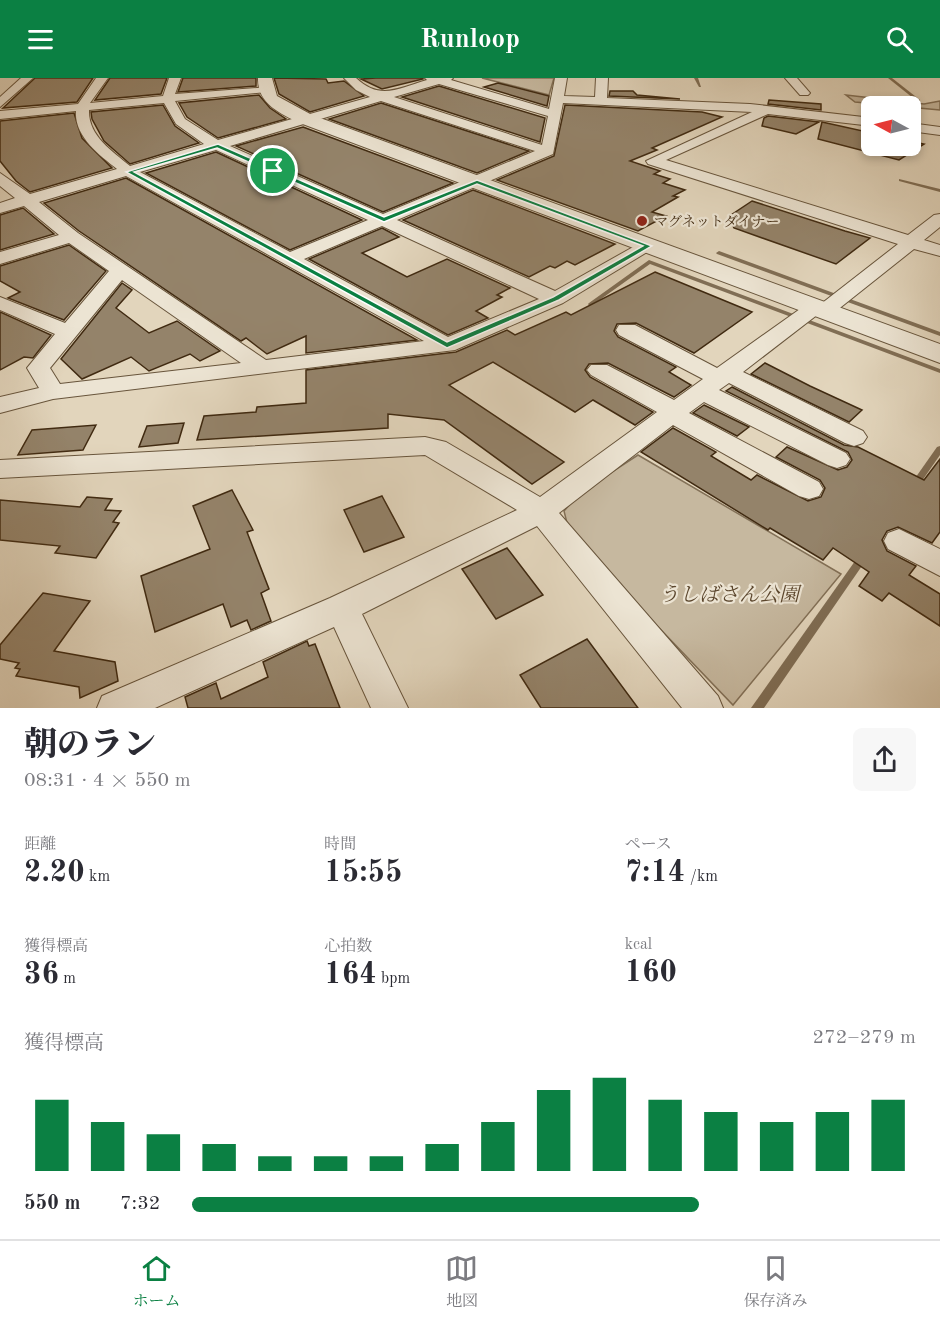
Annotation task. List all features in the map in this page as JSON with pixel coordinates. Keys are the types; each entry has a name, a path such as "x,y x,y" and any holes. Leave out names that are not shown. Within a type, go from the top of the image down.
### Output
{"street":[{"path":"0,103 27,78"},
{"path":"102,78 94,85 81,108 83,127 98,148 129,172 447,345"},
{"path":"175,78 169,104 180,122 218,146 556,298"},
{"path":"350,78 360,88 381,97 548,151"},
{"path":"548,151 561,78"},
{"path":"601,101 602,78"},
{"path":"791,78 804,93"},
{"path":"0,208 218,146 439,79 554,114"},
{"path":"0,115 169,98 265,84 277,104 306,119 940,354"},
{"path":"558,99 766,110 861,121"},
{"path":"766,110 653,161 940,251"},
{"path":"921,128 940,131"},
{"path":"289,259 548,151"},
{"path":"0,178 72,237 262,367"},
{"path":"115,708 342,608 541,511 671,411 819,310 940,219"},
{"path":"0,258 72,237"},
{"path":"0,405 53,392 447,345 556,298 648,246"},
{"path":"53,392 38,368 66,331 120,270"},
{"path":"0,303 66,331"},
{"path":"627,330 716,381 837,459"},
{"path":"599,370 809,489"},
{"path":"716,381 854,437"},
{"path":"0,469 424,446 446,452 541,511 705,708"},
{"path":"899,541 940,564"},
{"path":"342,608 390,708"}],"green space":[{"path":"482,78 554,78 549,95"},
{"path":"846,95 861,97 861,103 855,102"},
{"path":"940,101 940,110 921,108 921,104"},
{"name":"うしばさん公園","path":"638,455 841,574 733,705 570,535 564,511 581,492"}],"building":[{"path":"35,78 93,78 77,102 3,108"},
{"path":"110,78 167,78 161,94 95,100"},
{"path":"183,78 256,78 256,86 178,92"},
{"path":"274,78 326,79 328,83 344,81 364,96 310,112 279,94"},
{"path":"361,79 423,79 382,89"},
{"path":"498,83 549,96 547,106 484,87"},
{"path":"439,86 545,118 540,142 402,97"},
{"path":"610,91 633,91 637,95 680,99 609,96"},
{"path":"259,95 270,108 286,119 218,138 187,117 179,103"},
{"path":"769,100 821,104 821,110 768,104"},
{"path":"381,103 529,151 477,173 329,119"},
{"path":"163,105 175,126 199,143 130,164 104,141 92,119 91,112"},
{"path":"565,105 702,112 722,117 652,148 657,150 630,161 660,171 654,174 670,179 663,183 685,190 673,196 678,197 652,212 666,216 638,231 497,180 554,156"},
{"path":"74,113 82,138 112,168 30,192 16,181 0,161 0,121"},
{"path":"768,116 819,122 796,134 762,126 764,118"},
{"path":"822,122 861,131 861,150 818,139"},
{"path":"303,127 453,183 383,212 236,146"},
{"path":"216,152 362,220 290,250 146,173"},
{"path":"884,156 905,156 899,160"},
{"path":"126,178 417,340 306,353 306,336 267,354 246,338 241,341 79,231 44,203"},
{"path":"473,190 615,244 575,265 567,261 555,268 550,266 529,277 403,220"},
{"path":"752,201 870,238 836,264 734,228 728,217"},
{"path":"23,208 54,234 0,250 0,215"},
{"path":"382,228 399,237 362,253 407,277 447,259 510,288 497,295 502,297 476,311 488,318 448,335 309,259"},
{"path":"69,245 106,271 64,320 8,298 20,292 0,281 0,266"},
{"path":"655,272 752,312 694,353 636,323 617,324 614,331 618,337 676,367 669,372 691,385 674,397 608,363 589,364 585,370 590,377 653,412 635,425 593,400 575,412 493,362 449,385 564,462 532,484 444,420 388,414 388,428 197,440 204,416 256,412 257,407 306,403 306,370 456,352 507,330 515,335 566,312 571,315"},
{"path":"122,283 132,290 116,308 149,333 177,321 220,351 200,361 190,354 149,371 131,357 82,379 61,359"},
{"path":"0,312 51,335 33,358 24,357 0,370"},
{"path":"765,363 862,410 849,422 751,374"},
{"path":"732,387 844,445 858,447 924,480 940,459 940,532 932,543 898,527 887,531 882,540 887,551 916,566 909,575 940,594 940,626 889,593 882,601 859,586 869,572 833,548 823,560 770,528 768,530 641,452 673,428 716,452 711,456 751,480 757,475 808,501 821,497 825,488 820,480 776,457 787,447 838,470 847,467 852,460 848,452 726,391"},
{"path":"704,405 749,427 737,436 693,413"},
{"path":"184,423 178,443 139,447 147,426"},
{"path":"96,425 83,450 18,455 32,430"},
{"path":"232,490 253,530 247,532 269,589 261,593 271,621 251,630 247,620 231,627 223,604 155,632 141,576 210,549 193,506"},
{"path":"382,496 404,537 364,552 344,510"},
{"path":"87,497 112,499 105,510 121,511 113,522 119,523 96,558 55,553 60,546 0,540 0,500 80,507"},
{"path":"507,548 543,595 496,619 462,569"},
{"path":"43,593 90,601 54,651 115,662 118,681 80,698 79,687 16,676 20,669 15,668 19,663 0,659 0,645"},
{"path":"587,639 638,708 541,708 520,675"},
{"path":"307,641 309,646 315,644 340,708 188,708 185,697 216,683 221,699 268,677 263,662"}],"waterway":[{"path":"696,78 700,86"},
{"path":"890,78 913,96"},
{"path":"901,180 940,191"},
{"path":"719,253 940,334"},
{"path":"596,312 591,304 649,262 940,371"},
{"path":"914,486 940,449"},
{"path":"757,708 863,557"}],"place":[{"name":"マグネットダイナー","path":"642,221"}],"route":[{"path":"218,146 273,171 384,220 477,182 648,246 556,298 447,345 129,172 218,146"}]}
